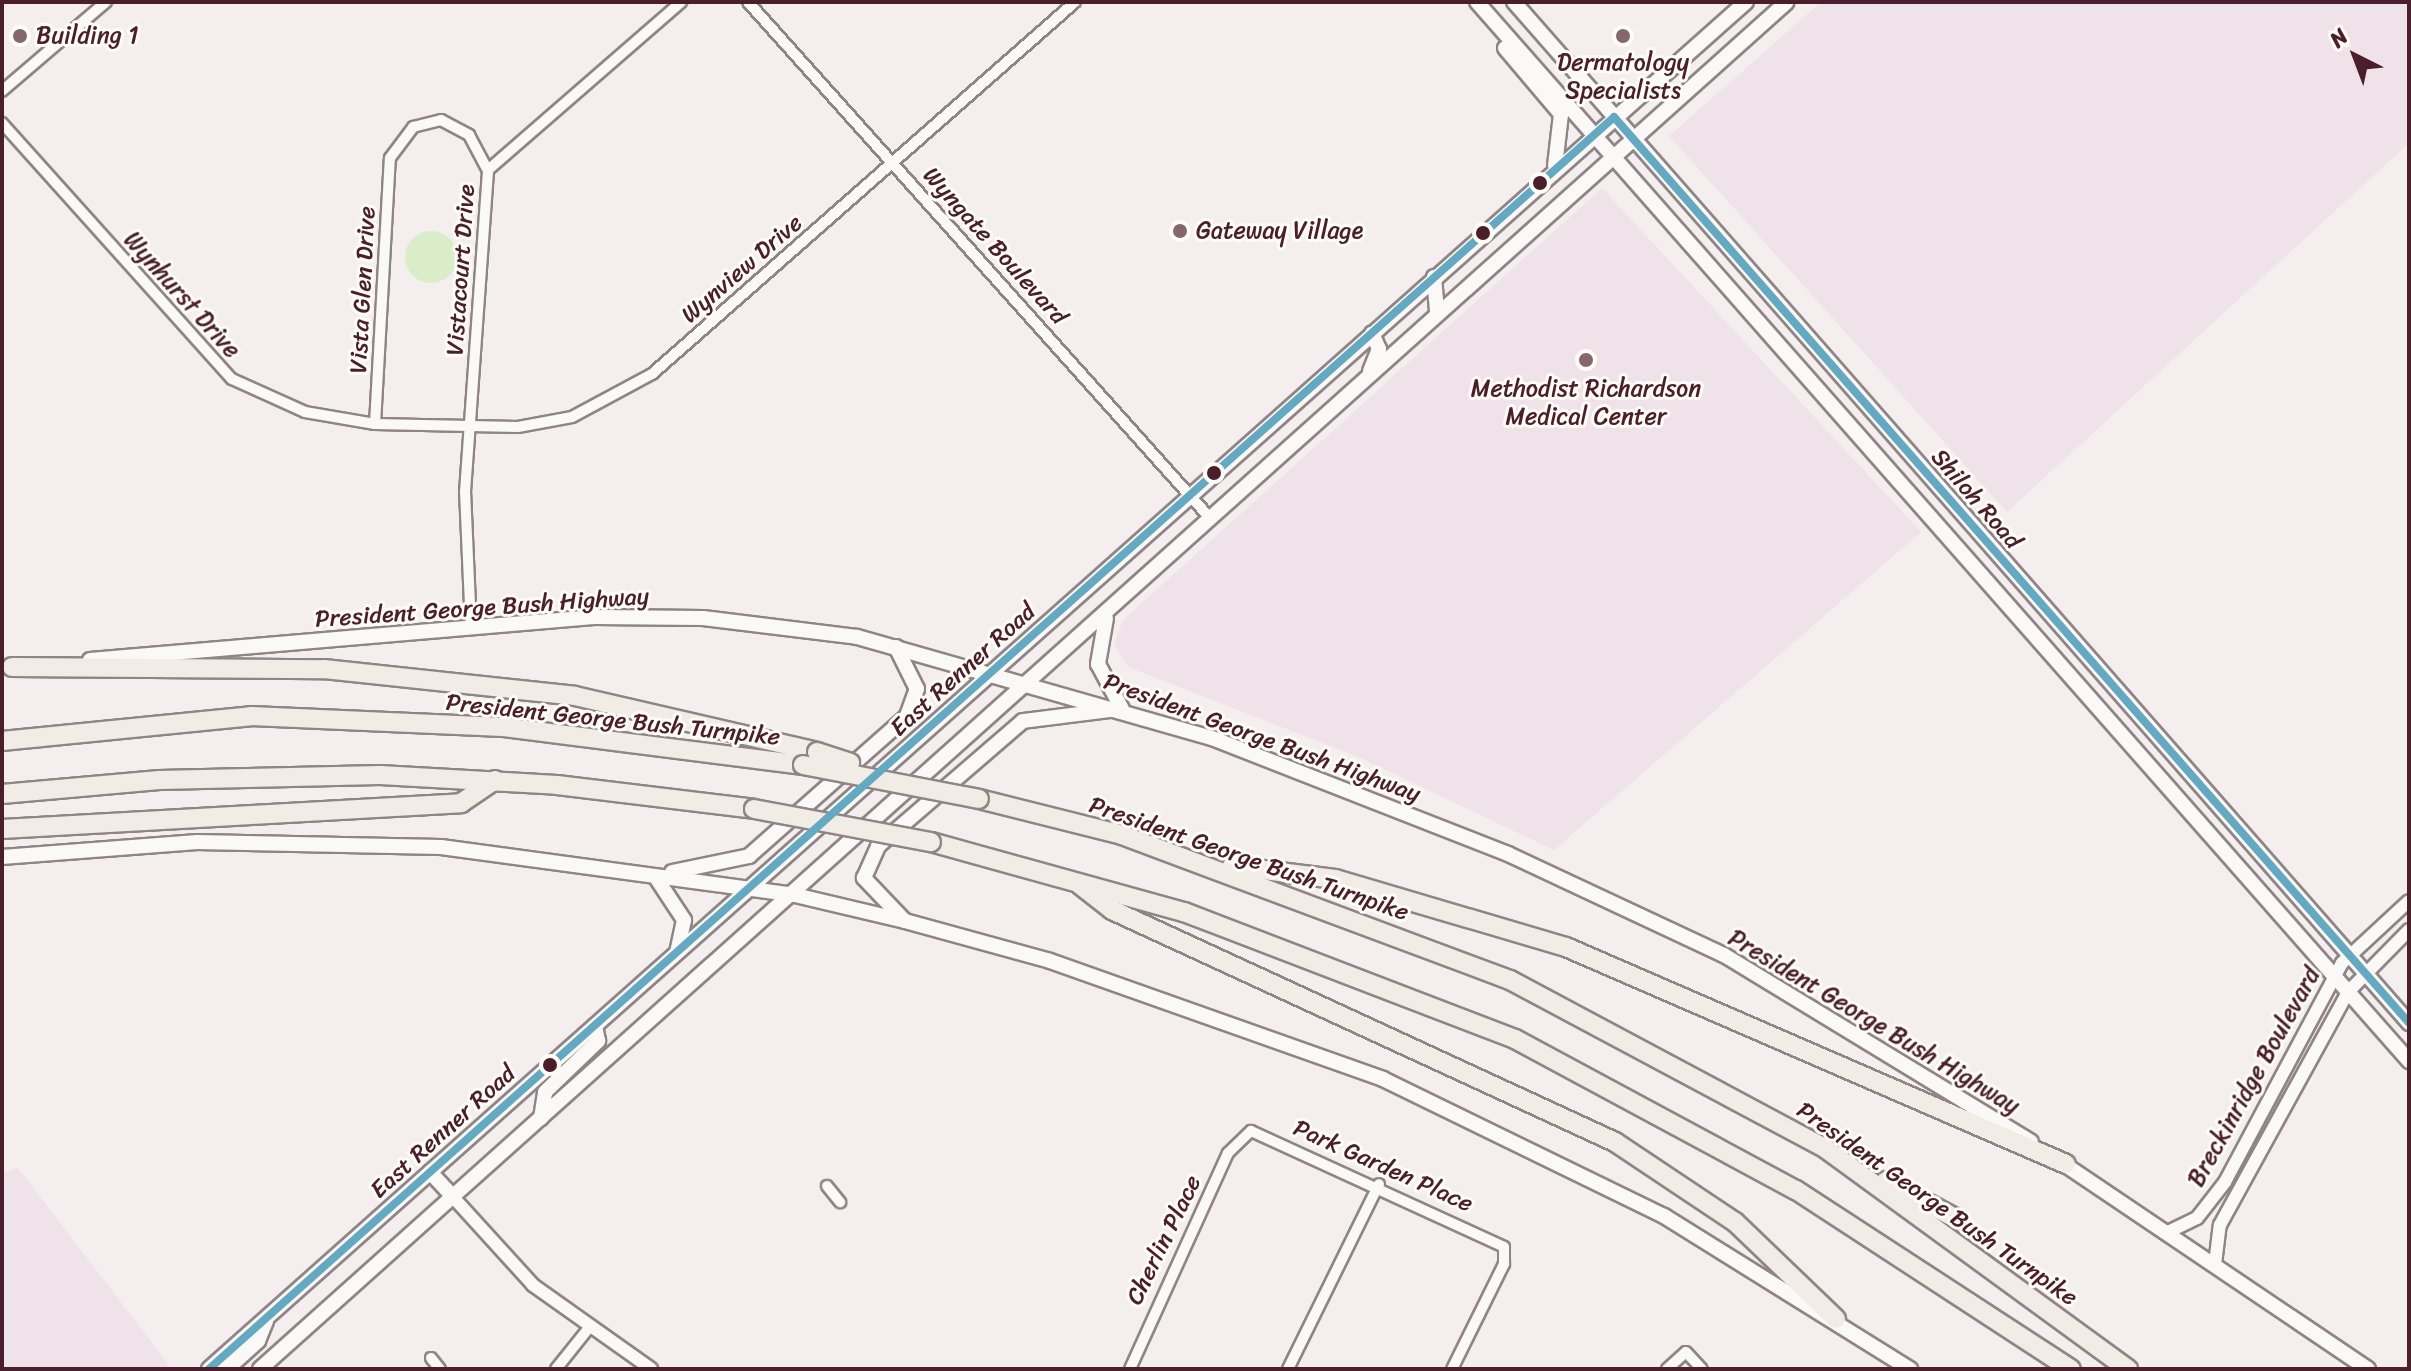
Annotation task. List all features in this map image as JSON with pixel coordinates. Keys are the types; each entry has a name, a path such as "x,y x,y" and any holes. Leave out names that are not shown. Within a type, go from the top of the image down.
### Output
{"highway":[{"path":"7,668 340,671 575,696 810,758"},
{"name":"President George Bush Turnpike","path":"2,741 251,716 503,727 810,758 979,799 1203,863 1510,980 1826,1149 2128,1369"},
{"path":"2,794 247,776 495,780 754,809 931,842 1071,878 1311,957 1556,1058 1796,1190 2071,1369"},
{"path":"2,829 461,803 495,780"},
{"path":"1203,863 1335,879 1566,947 2066,1164"},
{"path":"1071,878 1112,910 1615,1142 1735,1222 1836,1319"},
{"path":"1826,1149 1957,1219"}],"main road":[{"name":"Shiloh Road","path":"1477,2 1609,159 1741,304 2409,1061"},
{"name":"Shiloh Road","path":"1514,2 1631,140 2409,1023"},
{"name":"East Renner Road","path":"209,1369 1746,2"},
{"path":"260,1369 795,895 1368,375 1787,2"},
{"path":"1488,14 1490,30 1561,114 1560,158 1548,176"},
{"path":"1434,277 1437,313"},
{"path":"1741,304 1761,286"},
{"path":"1368,375 1379,349 1372,333"},
{"path":"1955,547 1979,536"},
{"path":"905,921 864,878 878,846 1023,721 1122,709 1105,685 1096,650 1109,613"},
{"name":"President George Bush Highway","path":"7,668 471,628 700,618 896,647 1122,709 1365,795 1608,899 1836,1019 2066,1164 2368,1369"},
{"path":"651,874 749,856 907,716 917,689 896,647"},
{"path":"2,857 197,842 441,847 795,895 905,921 1050,961 1383,1079 1664,1216 1836,1319 1910,1369"},
{"path":"651,874 672,894 684,920 675,955"},
{"path":"541,1118 545,1092 598,1041 595,1026"},
{"path":"430,1172 453,1197"},
{"path":"227,1369 258,1341 267,1317"}],"street":[{"path":"2,91 106,2"},
{"name":"Vistacourt Drive","path":"471,628 469,426 488,170 681,2"},
{"name":"Wyngate Boulevard","path":"748,2 1210,518"},
{"name":"Wynview Drive","path":"375,424 532,424 611,401 894,163 1075,2"},
{"name":"Vista Glen Drive","path":"375,424 390,158 413,127 441,120 469,135 488,170"},
{"name":"Wynhurst Drive","path":"2,123 232,379 305,412 375,424"},
{"name":"Breckinridge Boulevard","path":"2166,1233 2209,1205 2253,1130 2333,976 2348,955 2409,901"},
{"name":"Breckinridge Boulevard","path":"2215,1264 2220,1225 2348,992 2363,971 2409,930"},
{"path":"2253,1130 2269,1135"},
{"name":"Park Garden Place","path":"1242,1132 1260,1132 1379,1184 1504,1247 1504,1264 1452,1369"},
{"name":"Cherlin Place","path":"1130,1369 1242,1132"},
{"path":"1288,1369 1379,1184"},
{"path":"827,1186 840,1202"},
{"path":"453,1197 533,1285 588,1329 651,1369"},
{"path":"556,1369 588,1329"},
{"path":"1667,1369 1673,1357 1686,1352 1702,1369"},
{"path":"431,1358 440,1369"}],"shaded area":[{"path":"1821,2 2409,2 2409,143 2007,512 1669,136"},
{"name":"Methodist Richardson Medical Center","path":"1602,188 1921,532 1554,850 1361,758 1128,667 1114,644 1123,620"},
{"path":"18,1168 169,1365 164,1369 2,1369 2,1173"}],"green space":[{"path":"431,231 449,239 457,257 449,275 431,283 413,275 405,257 413,239"}],"transit line":[{"path":"209,1369 1614,117 2409,1023"}],"place":[{"name":"Building 1","path":"20,36"},
{"name":"Dermatology Specialists","path":"1623,36"},
{"name":"Gateway Village","path":"1180,231"},
{"name":"Methodist Richardson Medical Center","path":"1586,360"}]}
